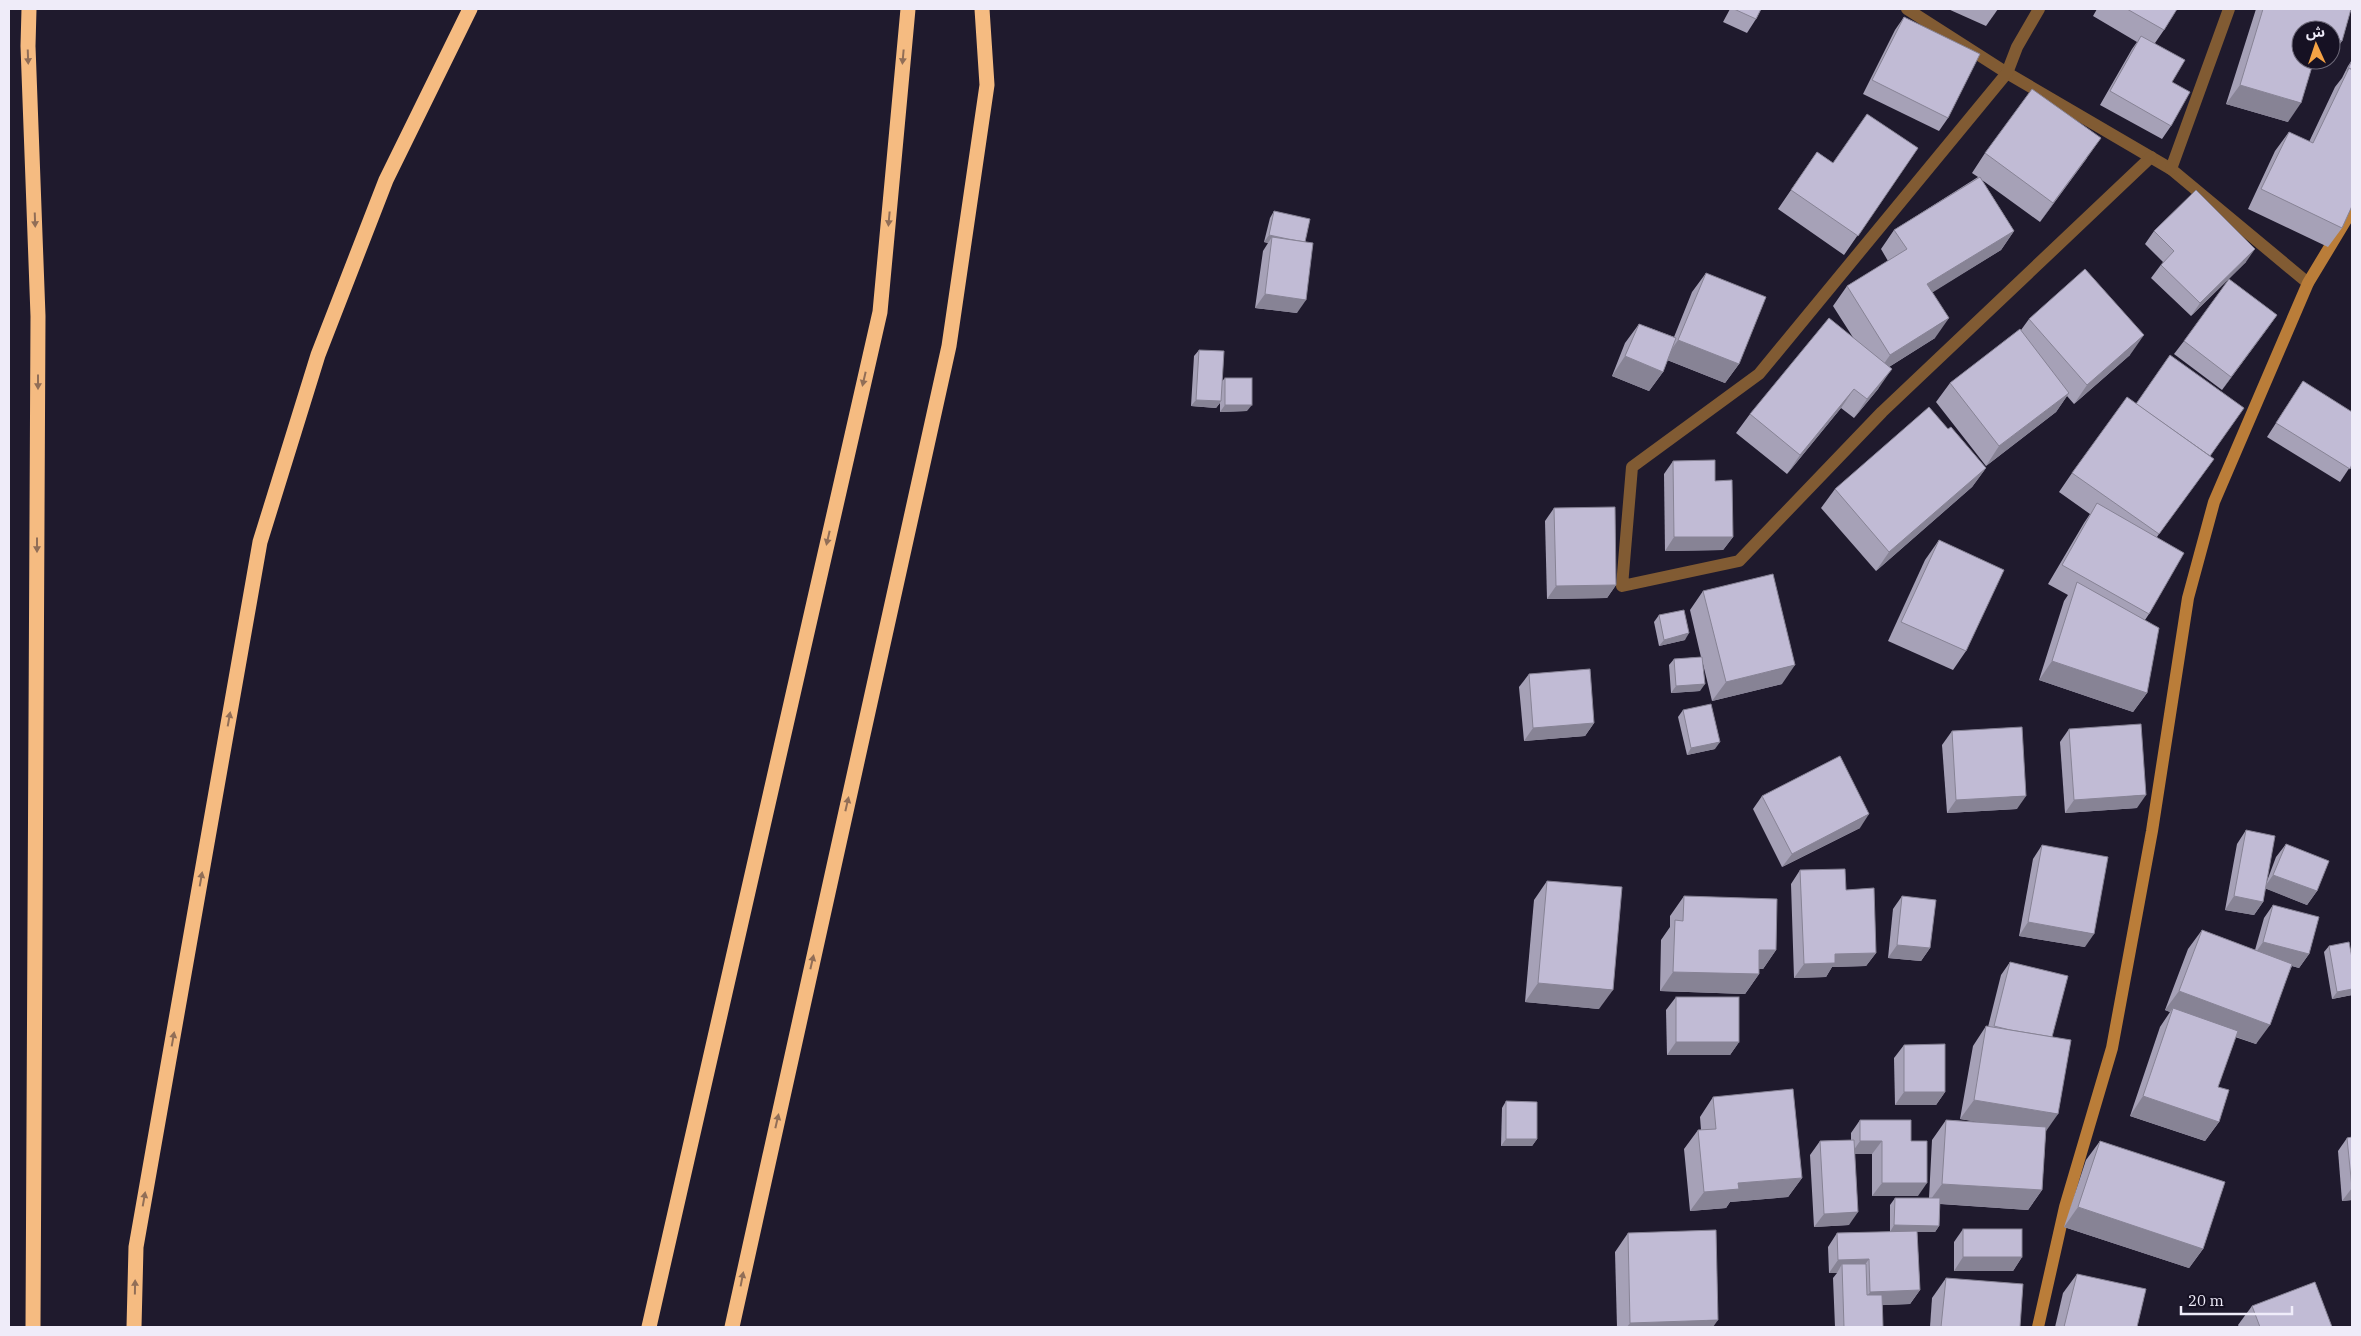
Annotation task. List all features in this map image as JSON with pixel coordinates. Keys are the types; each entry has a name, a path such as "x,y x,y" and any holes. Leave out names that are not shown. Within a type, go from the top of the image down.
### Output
{"highway":[{"path":"29,9 28,46 38,316 34,1327"},
{"path":"134,1327 136,1247 260,542 318,355 382,189 470,9"},
{"path":"649,1327 880,312 908,9"},
{"path":"732,1327 949,346 988,85 982,9"}],"street":[{"path":"1907,9 2007,72 2172,169 2308,283"},
{"path":"2039,9 2017,47 2007,72 1759,374 1632,468 1622,586 1739,561 1882,412 2152,157"},
{"path":"2172,169 2229,9"},
{"path":"2038,1327 2065,1207 2112,1048 2152,832 2188,598 2214,502 2308,283 2352,210"}],"building":[{"path":"1734,9 1761,9 1756,19"},
{"path":"2127,9 2177,9 2164,30"},
{"path":"2263,9 2351,9 2342,41 2341,20 2291,20 2291,70 2311,70 2301,103 2240,85"},
{"path":"1904,17 1980,54 1948,118 1872,80"},
{"path":"2141,36 2185,60 2172,82 2190,92 2171,126 2110,91"},
{"path":"2352,60 2352,70 2349,68 2347,71"},
{"path":"2349,68 2352,70 2352,206 2342,228 2261,189 2289,132 2313,143"},
{"path":"2032,89 2101,138 2053,203 1985,153"},
{"path":"1867,114 1918,148 1858,236 1791,190 1817,152 1833,163"},
{"path":"1980,177 2014,231 1927,284 1949,318 1890,355 1847,286 1907,249 1894,230"},
{"path":"2196,190 2255,249 2200,303 2161,265 2174,251 2154,231"},
{"path":"1274,211 1310,219 1305,242 1269,235"},
{"path":"1272,237 1313,243 1306,300 1265,294"},
{"path":"2085,269 2144,335 2087,385 2029,319"},
{"path":"1706,273 1766,297 1739,364 1678,340"},
{"path":"2229,279 2277,315 2231,377 2184,341"},
{"path":"1829,318 1892,369 1867,399 1854,389 1800,455 1750,414"},
{"path":"1639,324 1676,338 1663,372 1625,356"},
{"path":"2020,329 2069,393 1999,446 1950,383"},
{"path":"1199,350 1224,351 1221,401 1196,400"},
{"path":"2170,355 2244,408 2210,456 2136,404"},
{"path":"1225,378 1252,378 1252,405 1225,405"},
{"path":"2303,381 2352,412 2352,464 2350,469 2276,423"},
{"path":"2127,397 2214,459 2159,534 2072,473"},
{"path":"1929,407 1948,429 1951,427 1986,468 1889,552 1835,489"},
{"path":"1715,460 1715,481 1732,480 1733,537 1674,537 1673,461"},
{"path":"2097,503 2184,553 2149,614 2062,565"},
{"path":"1615,507 1616,585 1556,586 1554,508"},
{"path":"1939,540 2004,570 1966,651 1901,622"},
{"path":"1773,574 1795,665 1726,682 1703,591"},
{"path":"2077,582 2159,628 2147,693 2052,661"},
{"path":"1684,610 1689,633 1664,640 1659,615"},
{"path":"1702,657 1705,684 1676,686 1674,659"},
{"path":"1590,669 1594,723 1533,728 1529,674"},
{"path":"1711,704 1720,742 1691,748 1683,710"},
{"path":"2141,724 2146,795 2074,800 2069,729"},
{"path":"2022,727 2026,796 1956,800 1952,731"},
{"path":"1840,756 1869,814 1792,854 1762,796"},
{"path":"2246,830 2275,836 2263,902 2234,896"},
{"path":"2286,844 2329,861 2317,891 2273,875"},
{"path":"2042,845 2108,857 2094,934 2028,922"},
{"path":"1845,869 1846,890 1874,888 1876,953 1835,954 1835,963 1804,964 1800,870"},
{"path":"1547,881 1622,887 1613,990 1538,983"},
{"path":"1684,896 1777,899 1776,950 1759,950 1759,974 1673,972 1675,920 1683,921"},
{"path":"1902,896 1936,900 1930,948 1897,945"},
{"path":"2273,905 2319,917 2309,954 2263,942"},
{"path":"2202,930 2292,964 2270,1025 2179,991"},
{"path":"2349,942 2352,958 2352,989 2337,992 2329,946"},
{"path":"2010,962 2068,976 2052,1037 1994,1026"},
{"path":"1676,997 1739,997 1739,1042 1676,1042"},
{"path":"2173,1008 2238,1031 2218,1087 2229,1090 2219,1122 2143,1096"},
{"path":"1986,1026 2071,1040 2058,1114 1974,1100"},
{"path":"1945,1044 1945,1092 1904,1092 1904,1045"},
{"path":"1793,1089 1802,1178 1738,1183 1739,1189 1704,1192 1698,1130 1716,1129 1713,1097"},
{"path":"1506,1101 1537,1102 1537,1139 1506,1139"},
{"path":"1860,1120 1911,1120 1911,1141 1927,1141 1927,1183 1882,1183 1882,1141 1860,1141"},
{"path":"1946,1120 2046,1127 2042,1190 1942,1184"},
{"path":"2352,1137 2352,1188 2347,1138"},
{"path":"1854,1140 1858,1212 1824,1214 1820,1141"},
{"path":"2100,1141 2225,1182 2203,1249 2078,1207"},
{"path":"1895,1198 1940,1198 1939,1226 1894,1225"},
{"path":"1963,1229 2022,1229 2022,1257 1963,1257"},
{"path":"1716,1230 1718,1320 1630,1323 1628,1233"},
{"path":"1917,1231 1920,1290 1870,1292 1869,1259 1838,1260 1837,1233"},
{"path":"1842,1264 1866,1264 1867,1295 1882,1295 1883,1327 1844,1327"},
{"path":"2077,1274 2146,1289 2137,1327 2064,1327"},
{"path":"1946,1278 2023,1284 2020,1327 1941,1327"},
{"path":"2315,1282 2332,1327 2260,1327 2252,1306"}]}
